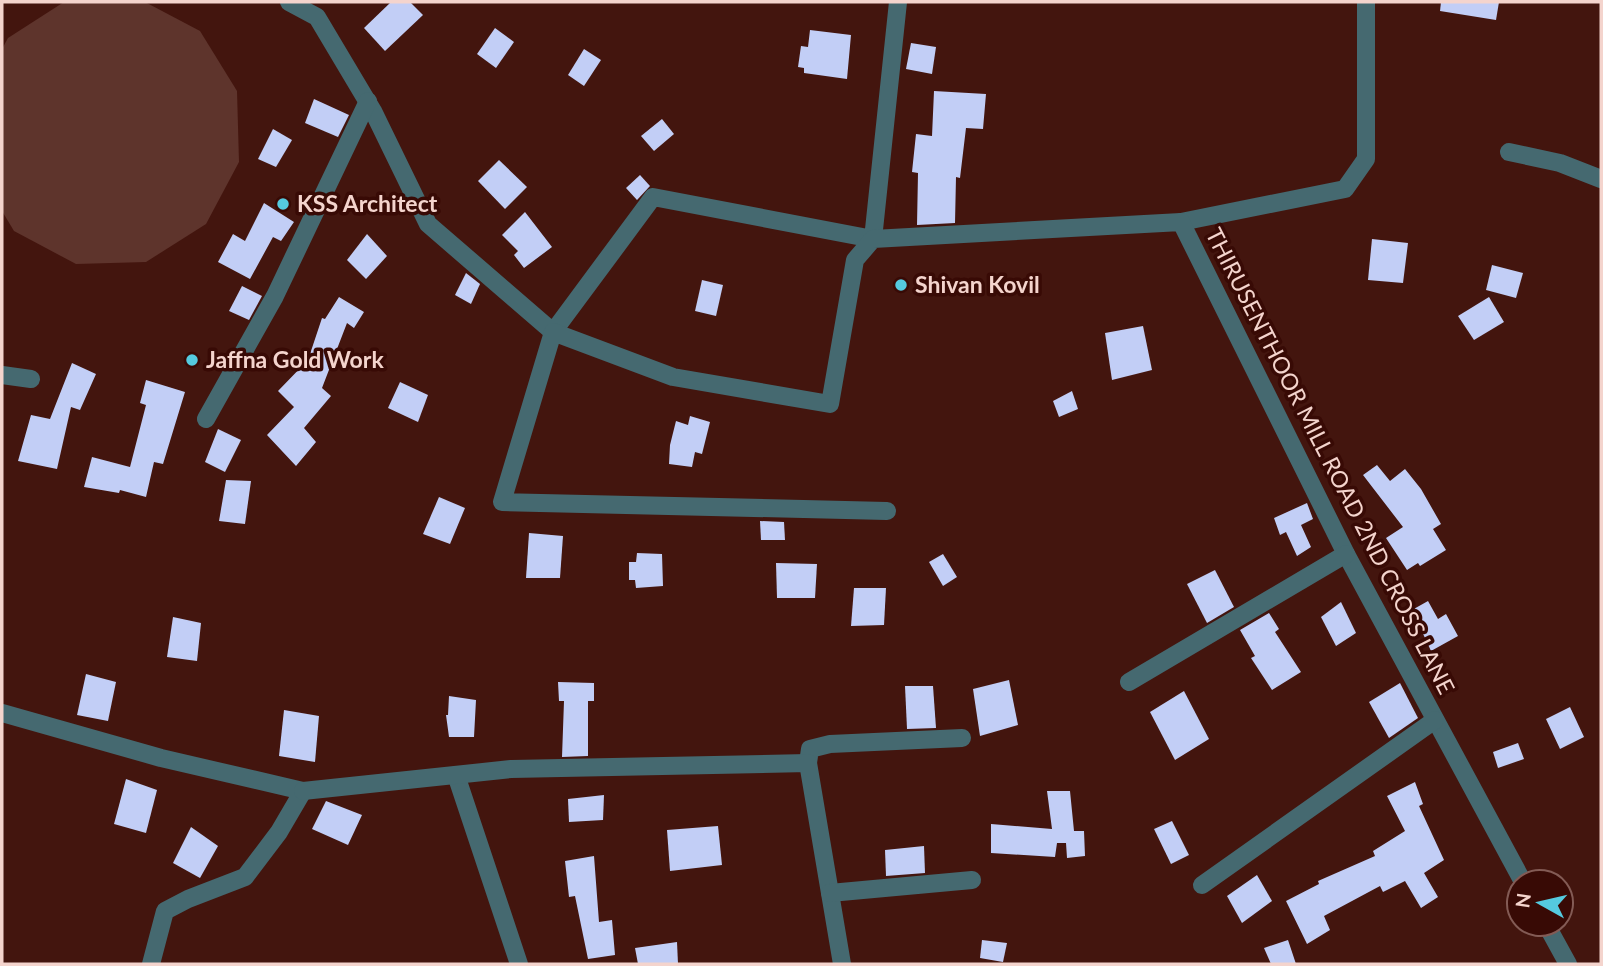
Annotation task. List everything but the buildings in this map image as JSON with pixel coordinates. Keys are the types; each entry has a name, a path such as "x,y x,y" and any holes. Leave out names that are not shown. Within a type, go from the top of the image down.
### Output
{"street":[{"path":"289,2 317,17 368,102 428,225 553,332 673,377 830,404 855,260 873,239 898,2"},
{"path":"1181,222 1345,189 1366,159 1366,2"},
{"path":"206,419 275,296 368,102"},
{"path":"1510,152 1560,163 1601,179"},
{"name":"THIRUSENTHOOR MILL ROAD 2ND CROSS LANE","path":"553,332 653,197 873,239 1181,222 1346,554 1515,868"},
{"path":"553,332 502,502 887,511"},
{"path":"2,375 32,379"},
{"path":"1129,682 1346,554"},
{"path":"2,713 161,758 303,791 510,768 808,763"},
{"path":"1202,885 1435,720"},
{"path":"842,964 808,763 810,749 830,744 962,738"},
{"path":"456,775 519,964"},
{"path":"150,964 165,911 245,877 279,832 303,791"},
{"path":"830,893 972,880"},
{"path":"1554,938 1568,964"}],"shaded area":[{"path":"64,2 145,2 200,31 237,91 239,162 206,224 146,262 76,264 14,231 2,211 2,49 8,38"}],"place":[{"name":"KSS Architect","path":"283,204"},
{"name":"Shivan Kovil","path":"901,285"},
{"name":"Jaffna Gold Work","path":"192,360"}]}
